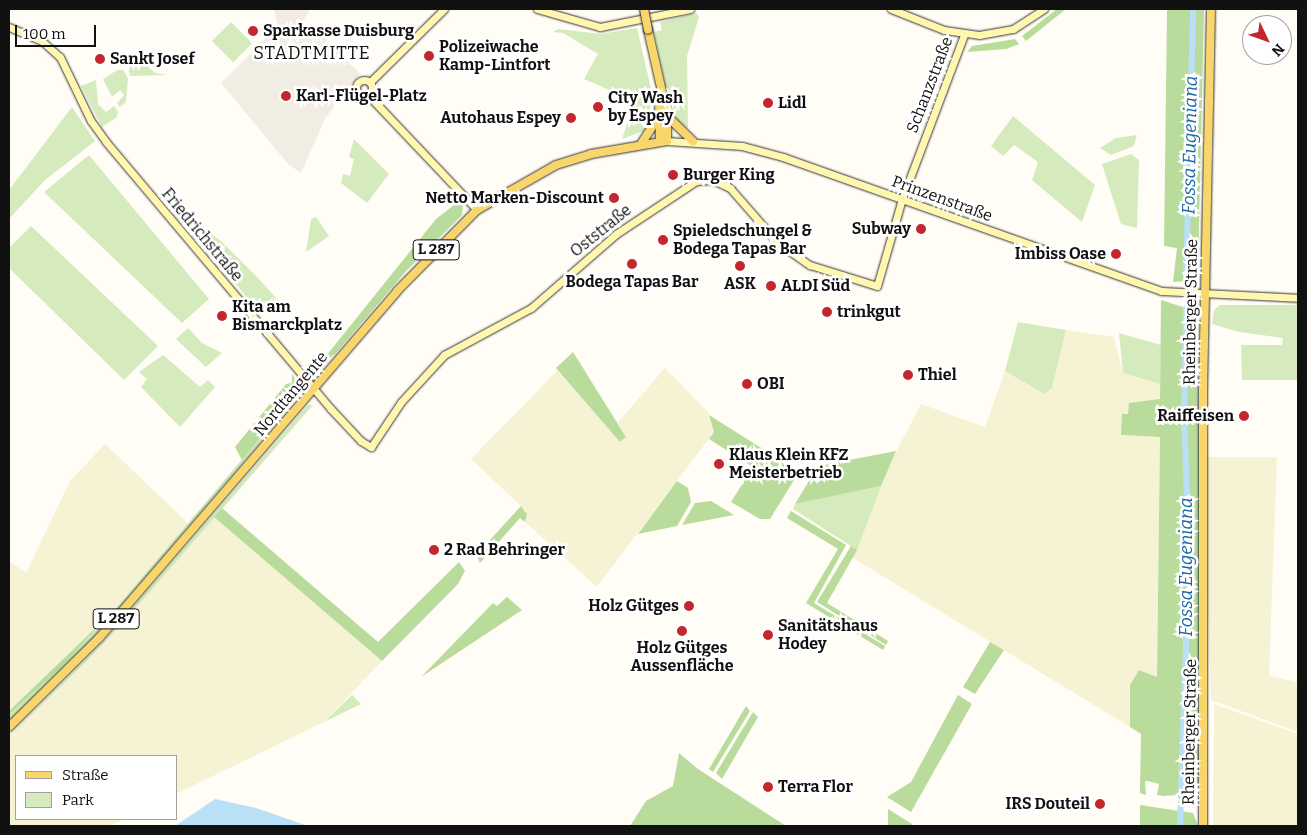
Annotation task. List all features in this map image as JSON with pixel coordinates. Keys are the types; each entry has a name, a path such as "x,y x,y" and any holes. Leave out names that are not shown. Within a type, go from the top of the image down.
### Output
{"main road":[{"path":"644,9 659,86 664,141"},
{"name":"Rheinberger Straße","path":"1203,826 1204,295 1211,9"},
{"path":"663,114 677,130 693,141"},
{"path":"641,144 663,114"},
{"name":"Nordtangente","path":"9,727 100,638 397,291 477,210 556,164 641,144 664,141"}],"street":[{"path":"370,82 444,9"},
{"path":"538,9 587,25 611,26 690,9"},
{"path":"587,25 670,9"},
{"path":"891,9 964,35"},
{"name":"Schanzstraße","path":"877,286 902,199 964,35 1008,31 1044,9"},
{"name":"Friedrichstraße","path":"9,26 54,51 98,131 313,388 368,446"},
{"path":"370,82 361,80 356,88 361,95 368,95 477,210"},
{"path":"368,95 372,88 370,82"},
{"name":"Prinzenstraße","path":"664,141 693,141 760,150 1154,288 1204,295 1298,298"},
{"name":"Oststraße","path":"368,446 376,444 401,402 444,355 531,308 616,234 696,181 713,180 730,188 778,243 810,266 877,286"}],"shaded area":[{"name":"Karl-Flügel-Platz","path":"274,9 310,9 301,27 310,37 324,37 360,74 326,117 301,173 288,164 221,83 278,26"},
{"path":"1066,330 1114,337 1123,373 1160,384 1160,399 1128,414 1121,435 1160,437 1157,677 1139,670 1130,685 1130,727 853,558 885,473 921,404 985,427 1005,371 1043,394 1052,388"},
{"path":"665,368 708,412 714,432 597,587 525,522 526,511 471,459 558,370 620,442 626,437 618,422"},
{"path":"105,444 189,524 121,603 9,711 9,561 26,573 70,481"},
{"path":"1203,457 1277,457 1269,676 1298,682 1298,732 1211,700"},
{"path":"214,517 382,661 324,722 178,793 178,755 15,755 15,820 123,820 110,826 9,826 9,736 86,662"},
{"path":"1214,704 1298,734 1298,826 1213,826"}],"green space":[{"path":"1057,9 1066,9 1026,41 1022,36"},
{"path":"1167,9 1204,9 1198,271 1192,280 1173,282 1177,248 1164,246"},
{"path":"696,13 699,17 687,56 688,128 673,121 654,32 662,30 660,22"},
{"path":"231,22 252,43 233,62 212,41"},
{"path":"637,28 651,89 650,120 646,130 622,139 633,106 630,99 584,79 598,54 563,33 553,32 558,29 601,34"},
{"path":"1015,39 1019,44 1006,49 967,52 972,46"},
{"path":"126,59 142,61 155,73 167,75 130,76"},
{"path":"117,70 123,70 128,78 126,102 120,107 117,103 124,95 120,90 112,97 103,79"},
{"path":"96,80 98,104 106,112 114,106 118,112 117,117 102,127 81,86"},
{"path":"72,107 95,141 45,180 9,219 9,190"},
{"path":"1013,116 1095,185 1082,222 1032,180 1038,162 1014,145 1003,156 991,146"},
{"path":"1137,135 1134,146 1111,155 1100,148 1116,138"},
{"path":"354,139 389,174 367,203 341,183 343,174 350,176 354,159 349,157"},
{"path":"1131,154 1139,160 1137,228 1121,224 1102,164"},
{"path":"89,155 209,299 182,323 44,192"},
{"path":"451,194 463,207 462,215 406,271 335,354 313,369 313,355 322,361 436,219 454,205 448,199"},
{"path":"176,208 221,241 259,279 278,300 270,310 260,314"},
{"path":"316,217 329,236 306,252 311,219"},
{"path":"31,226 158,346 124,380 9,268 9,248"},
{"path":"1161,300 1189,309 1196,319 1203,546 1199,780 1192,794 1164,796 1157,795 1159,784 1148,781 1145,781 1146,795 1140,793 1141,734 1130,727 1130,685 1139,670 1157,677 1160,437 1121,435 1122,414 1128,414 1129,403 1160,399"},
{"path":"1220,305 1298,305 1298,380 1242,380 1241,345 1282,345 1283,338 1239,332 1212,324 1214,310"},
{"path":"1018,322 1066,330 1052,388 1044,394 1005,371"},
{"path":"188,328 202,343 222,353 206,367 176,339"},
{"path":"1119,333 1161,345 1160,384 1123,373"},
{"path":"573,352 626,437 620,442 556,368"},
{"path":"163,355 200,387 208,380 215,387 180,427 141,387 147,379 139,372"},
{"path":"292,374 301,389 242,460 235,447 286,384 292,383"},
{"path":"301,389 277,423 89,643 9,721 9,715 62,666 121,603"},
{"path":"308,405 313,405 141,602 86,662 9,736 102,643"},
{"path":"709,415 799,472 770,519 760,519 731,502 753,467 709,439 714,432"},
{"path":"896,451 881,486 795,504 818,466"},
{"path":"677,481 688,488 691,502 677,526 638,534"},
{"path":"881,486 857,550 793,509 795,504"},
{"path":"711,501 734,515 682,525 695,503"},
{"path":"521,506 527,514 525,522 520,518 480,563 476,555"},
{"path":"222,508 378,642 459,562 465,571 458,584 382,661 214,517"},
{"path":"791,511 846,545 814,603 885,646 883,650 806,603 838,549 787,518"},
{"path":"851,546 857,550 827,603 888,641 886,645 817,602"},
{"path":"507,597 522,610 421,677 493,603 497,606"},
{"path":"110,614 62,666 9,715 9,711"},
{"path":"990,642 1004,650 975,694 963,687"},
{"path":"352,695 361,704 324,722"},
{"path":"958,695 972,704 911,812 887,797 911,782"},
{"path":"746,706 750,711 713,772 709,769"},
{"path":"753,712 758,717 722,779 716,773"},
{"path":"679,753 698,769 786,826 630,826 646,801 673,786"},
{"path":"1140,805 1193,813 1198,826 1140,826"},
{"path":"888,809 912,824 912,826 888,826"}],"water":[{"path":"215,799 256,808 308,826 175,826"}],"waterway":[{"name":"Fossa Eugeniana","path":"1186,281 1193,9"},
{"name":"Fossa Eugeniana","path":"1180,826 1189,561 1184,413 1186,309"}],"place":[{"name":"Sparkasse Duisburg","path":"253,31"},
{"name":"Polizeiwache Kamp-Lintfort","path":"429,56"},
{"name":"Sankt Josef","path":"100,59"},
{"name":"Karl-Flügel-Platz","path":"286,96"},
{"name":"Lidl","path":"768,103"},
{"name":"City Wash by Espey","path":"598,107"},
{"name":"Autohaus Espey","path":"571,118"},
{"name":"Burger King","path":"673,175"},
{"name":"Netto Marken-Discount","path":"614,198"},
{"name":"Subway","path":"921,229"},
{"name":"Spieledschungel & Bodega Tapas Bar","path":"663,240"},
{"name":"Imbiss Oase","path":"1116,254"},
{"name":"Bodega Tapas Bar","path":"632,264"},
{"name":"ASK","path":"740,266"},
{"name":"ALDI Süd","path":"771,286"},
{"name":"trinkgut","path":"827,312"},
{"name":"Kita am Bismarckplatz","path":"222,316"},
{"name":"Thiel","path":"908,375"},
{"name":"OBI","path":"747,384"},
{"name":"Raiffeisen","path":"1244,416"},
{"name":"Klaus Klein KFZ Meisterbetrieb","path":"719,464"},
{"name":"2 Rad Behringer","path":"434,550"},
{"name":"Holz Gütges","path":"689,606"},
{"name":"Holz Gütges Aussenfläche","path":"682,631"},
{"name":"Sanitätshaus Hodey","path":"768,635"},
{"name":"Terra Flor","path":"768,787"},
{"name":"IRS Douteil","path":"1100,804"}],"district":[{"name":"STADTMITTE","path":"312,53"}]}
